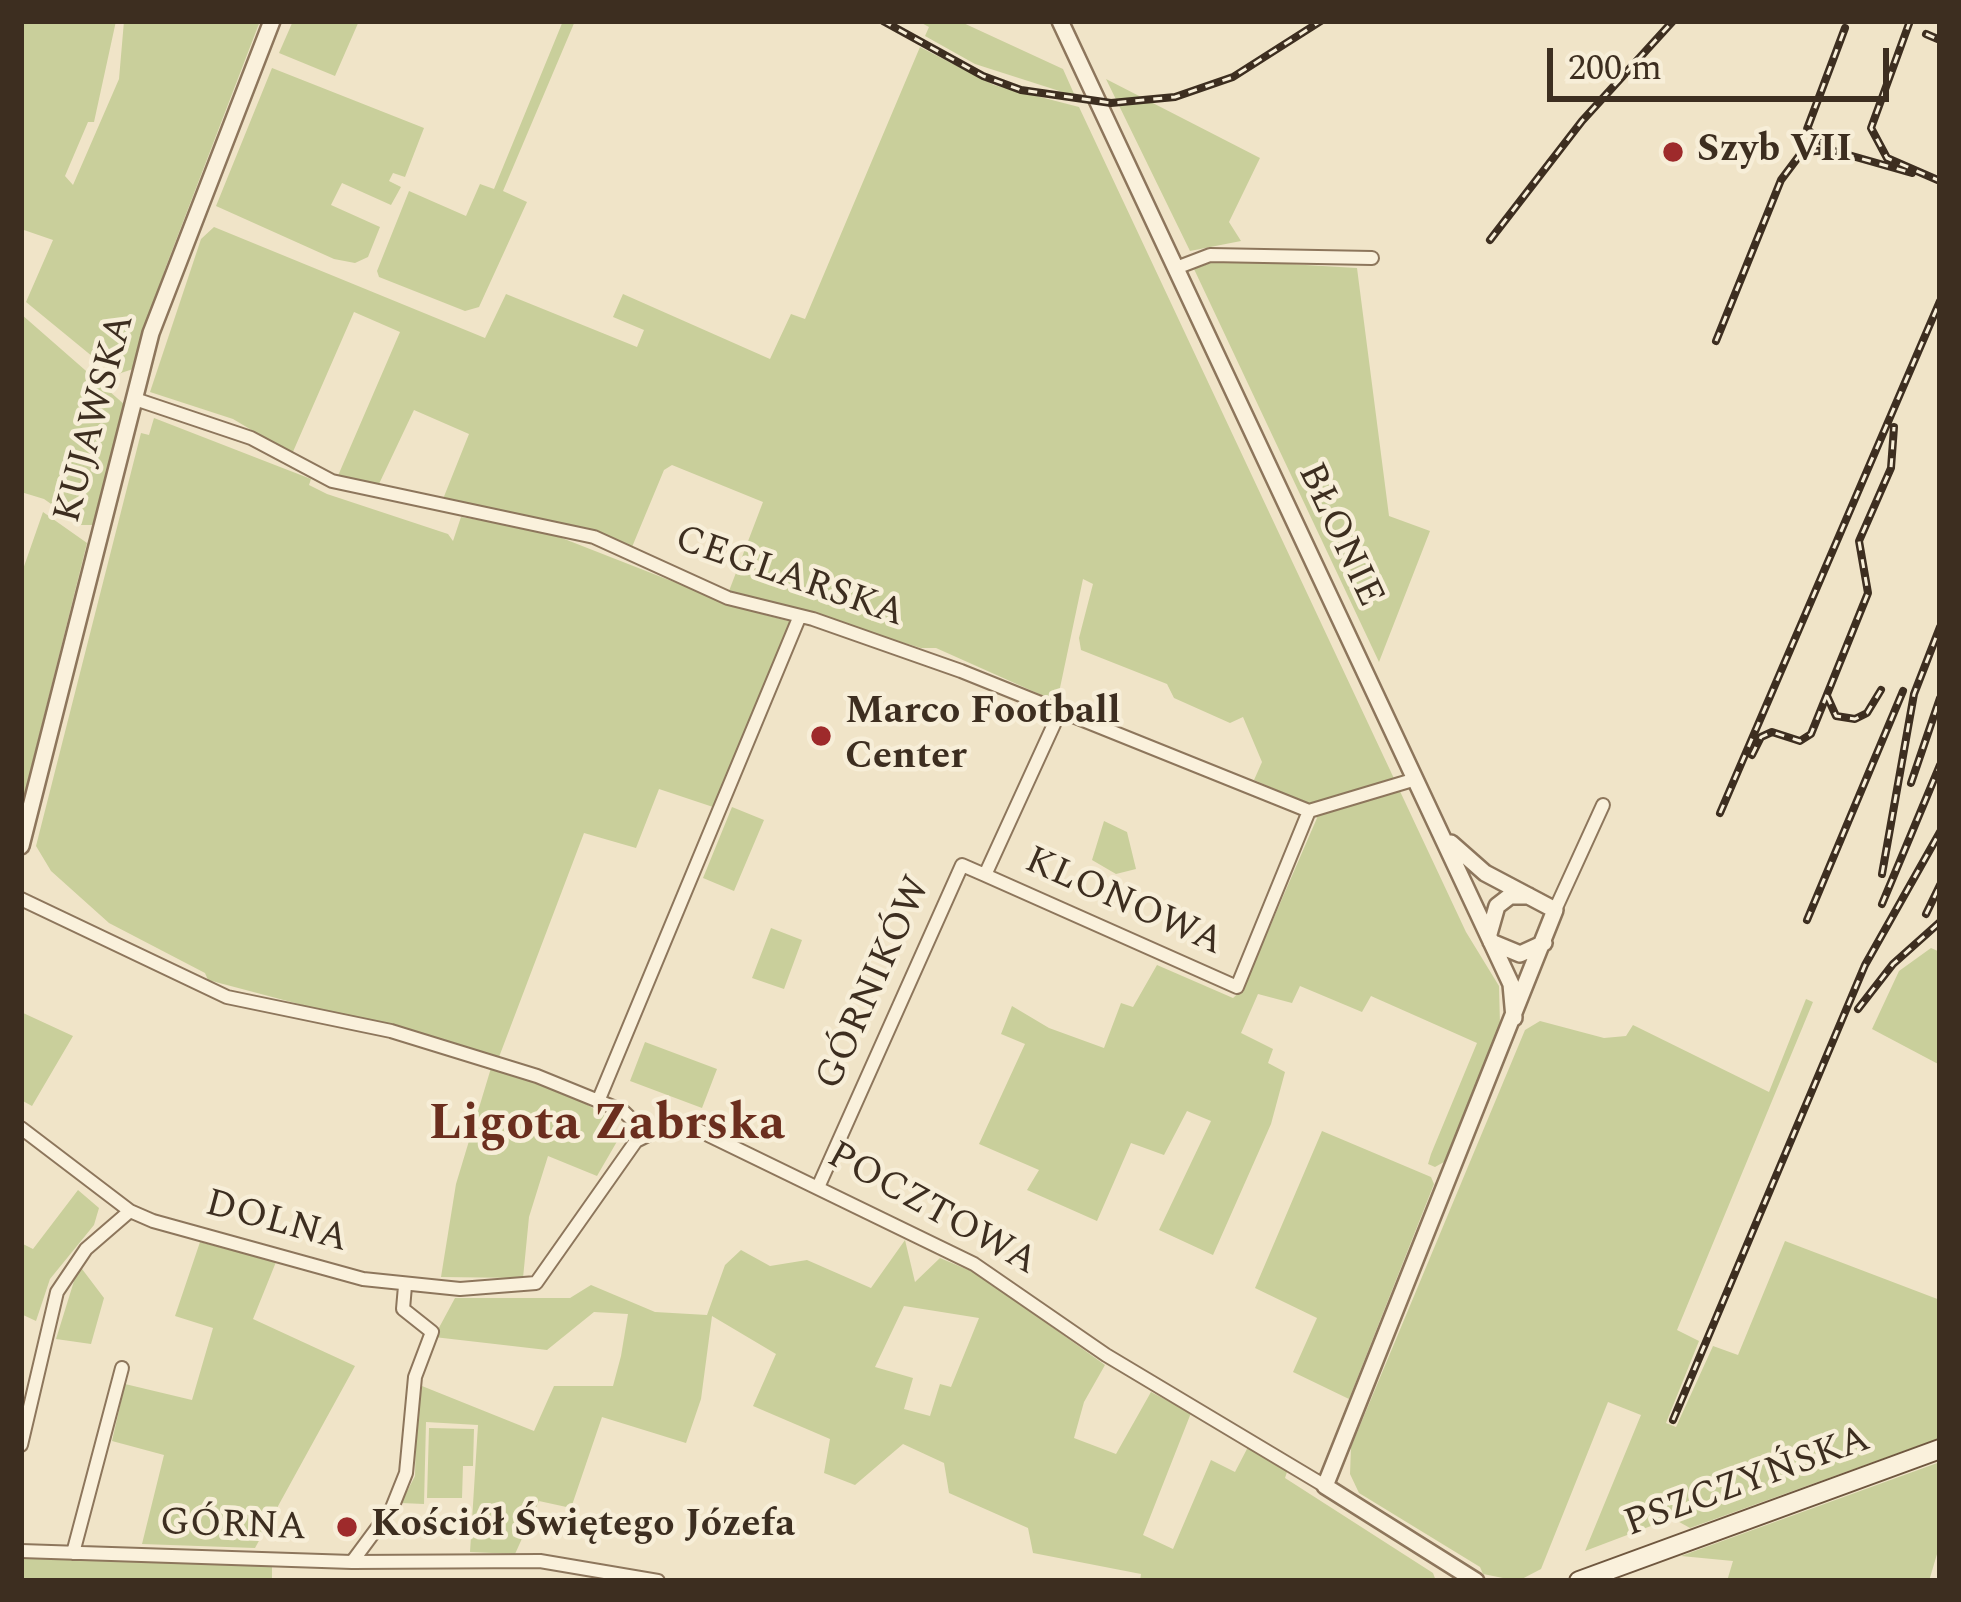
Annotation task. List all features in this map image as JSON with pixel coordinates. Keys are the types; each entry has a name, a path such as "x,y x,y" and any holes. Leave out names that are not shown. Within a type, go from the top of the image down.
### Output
{"main road":[{"name":"PSZCZYŃSKA","path":"1579,1581 1940,1450"}],"street":[{"name":"KUJAWSKA","path":"21,846 170,278 272,21"},
{"name":"BŁONIE","path":"1060,21 1442,831 1514,992 1514,1018"},
{"path":"1176,268 1218,255 1372,258"},
{"name":"CEGLARSKA","path":"135,399 251,438 332,481 594,537 728,598 799,618 1061,710 1309,811"},
{"path":"598,1100 799,618"},
{"name":"GÓRNIKÓW","path":"819,1185 962,865 985,875 1061,710"},
{"path":"1309,811 1416,779"},
{"path":"1325,1486 1555,910 1604,805"},
{"name":"KLONOWA","path":"985,875 1237,986 1309,811"},
{"name":"BŁONIE","path":"1442,831 1477,868 1555,910"},
{"path":"1529,896 1510,896 1497,906 1490,940 1520,954 1546,941"},
{"path":"21,899 226,997 391,1031 598,1100 623,1111 647,1134"},
{"name":"DOLNA","path":"21,1128 130,1211 176,1229 404,1286 520,1288 543,1277 622,1157 647,1134"},
{"name":"POCZTOWA","path":"647,1134 694,1128 974,1264 1106,1355 1476,1581"},
{"path":"21,1445 26,1396 57,1292 86,1250 130,1211"},
{"path":"352,1562 392,1508 406,1473 415,1377 432,1332 406,1315 404,1286"},
{"path":"74,1553 122,1368"},
{"name":"GÓRNA","path":"21,1551 352,1562 540,1561 658,1581"},
{"name":"POCZTOWA","path":"1437,1558 1450,1581"}],"green space":[{"path":"21,21 116,21 94,122 88,122 65,176 73,185 119,79 124,21 260,21 165,269 136,368 115,375 26,302 53,240 21,229"},
{"path":"293,21 359,21 335,76 279,53"},
{"path":"563,21 575,21 503,191 527,202 479,307 465,311 379,277 377,271 409,191 466,216 480,184 494,189"},
{"path":"918,21 959,21 1063,69 1075,96 975,64 925,36 929,27"},
{"path":"920,47 994,85 1079,107 1466,932 1499,986 1500,1025 1444,1162 1435,1167 1428,1164 1431,1154 1477,1043 1371,996 1362,1012 1300,986 1292,1003 1258,994 1241,1033 1273,1049 1268,1063 1285,1072 1271,1124 1213,1255 1159,1230 1211,1121 1187,1111 1164,1155 1131,1143 1097,1221 1027,1190 1039,1170 979,1144 1025,1044 1001,1034 1012,1006 1049,1028 1104,1048 1121,1003 1133,1007 1157,965 1233,998 1243,989 1317,818 1307,803 1254,780 1262,762 1243,717 1230,723 1174,698 1167,684 1081,650 1079,638 1093,584 1083,579 1057,702 936,648 921,648 729,591 763,502 672,465 664,470 632,547 587,528 443,499 469,434 414,410 378,486 337,478 400,332 354,312 292,454 233,419 150,392 201,239 214,227 485,338 506,294 637,347 644,330 613,317 623,294 770,359 791,314 805,319"},
{"path":"272,68 424,128 405,177 393,173 389,181 401,187 391,205 342,183 331,205 380,227 368,257 355,263 334,259 216,206"},
{"path":"1106,79 1260,158 1229,222 1241,241 1190,251"},
{"path":"1219,260 1357,268 1389,516 1430,531 1379,662 1194,269"},
{"path":"21,314 125,405 95,525 81,525 44,499 21,492"},
{"path":"154,418 311,479 309,485 327,494 448,534 453,541 461,517 544,531 743,609 792,622 716,808 659,789 636,848 584,833 499,1057 208,980 205,973 109,923 51,871 36,846 141,433 149,435"},
{"path":"43,512 87,543 21,808 21,575"},
{"path":"732,807 764,820 734,891 703,878"},
{"path":"1104,821 1127,832 1136,869 1116,874 1092,860"},
{"path":"771,928 802,940 784,989 752,978"},
{"path":"1931,948 1940,952 1940,1065 1872,1029 1899,971"},
{"path":"1806,999 1813,1002 1677,1330 1699,1341 1666,1423 1676,1427 1713,1346 1738,1355 1785,1241 1940,1300 1940,1438 1690,1528 1672,1518 1585,1551 1641,1415 1608,1402 1541,1569 1518,1581 1483,1574 1480,1567 1359,1493 1350,1474 1351,1447 1525,1030 1540,1021 1604,1038 1626,1036 1633,1025 1769,1092"},
{"path":"21,1012 73,1036 32,1106 21,1100"},
{"path":"645,1042 717,1069 702,1108 630,1081"},
{"path":"491,1068 567,1092 607,1117 619,1138 597,1176 548,1156 529,1217 523,1278 441,1277 456,1184"},
{"path":"1322,1131 1431,1177 1434,1184 1349,1399 1293,1372 1317,1318 1255,1288"},
{"path":"78,1190 99,1208 94,1225 50,1279 36,1321 21,1314 21,1243 33,1249"},
{"path":"905,1240 915,1282 940,1258 978,1274 1105,1365 1084,1402 1074,1438 1116,1454 1151,1392 1191,1413 1143,1535 1173,1549 1211,1460 1235,1472 1248,1447 1288,1469 1285,1478 1433,1573 1436,1581 1140,1581 1141,1574 1033,1553 1028,1528 949,1493 944,1463 903,1444 855,1485 824,1473 830,1439 753,1406 776,1354 712,1316 701,1399 686,1443 602,1417 571,1508 539,1501 515,1554 470,1552 478,1425 426,1422 424,1504 401,1503 415,1476 417,1384 534,1431 554,1386 613,1386 621,1356 628,1314 594,1312 547,1350 434,1337 455,1298 570,1298 591,1285 655,1312 707,1315 725,1265 741,1250 770,1266 807,1260 871,1288","holes":["904,1306 979,1318 951,1387 940,1384 930,1416 904,1409 913,1378 875,1367"]},
{"path":"200,1242 276,1262 253,1319 355,1366 255,1548 142,1544 164,1455 112,1441 125,1384 192,1400 213,1328 175,1316"},
{"path":"79,1265 104,1298 91,1344 56,1339"},
{"path":"429,1428 474,1429 473,1466 463,1466 462,1498 427,1498"},
{"path":"1940,1462 1940,1544 1929,1581 1727,1581 1733,1561 1681,1556"},
{"path":"21,1556 272,1566 272,1581 21,1581"}],"railway":[{"path":"883,21 983,76 1021,90 1111,103 1175,97 1233,77 1321,21"},
{"path":"1490,240 1582,121 1673,21"},
{"path":"1910,21 1871,128 1887,158 1940,181"},
{"path":"1831,150 1807,129 1845,28"},
{"path":"1926,34 1940,40"},
{"path":"1716,341 1781,180 1802,152 1831,150 1912,173"},
{"path":"1720,813 1940,301"},
{"path":"1752,755 1761,737 1772,732 1800,741 1811,734 1868,593 1859,541 1891,468 1894,427"},
{"path":"1882,874 1914,694 1940,627"},
{"path":"1827,696 1836,716 1855,719 1867,713 1881,690"},
{"path":"1807,920 1903,691"},
{"path":"1911,783 1940,698"},
{"path":"1882,904 1940,765"},
{"path":"1673,1420 1865,965 1940,832"},
{"path":"1926,914 1940,885"},
{"path":"1858,1009 1893,964 1940,922"}],"place":[{"name":"Szyb VII","path":"1673,152"},
{"name":"Marco Football Center","path":"821,736"},
{"name":"Kościół Świętego Józefa","path":"347,1527"}],"district":[{"name":"Ligota Zabrska","path":"607,1128"}]}
